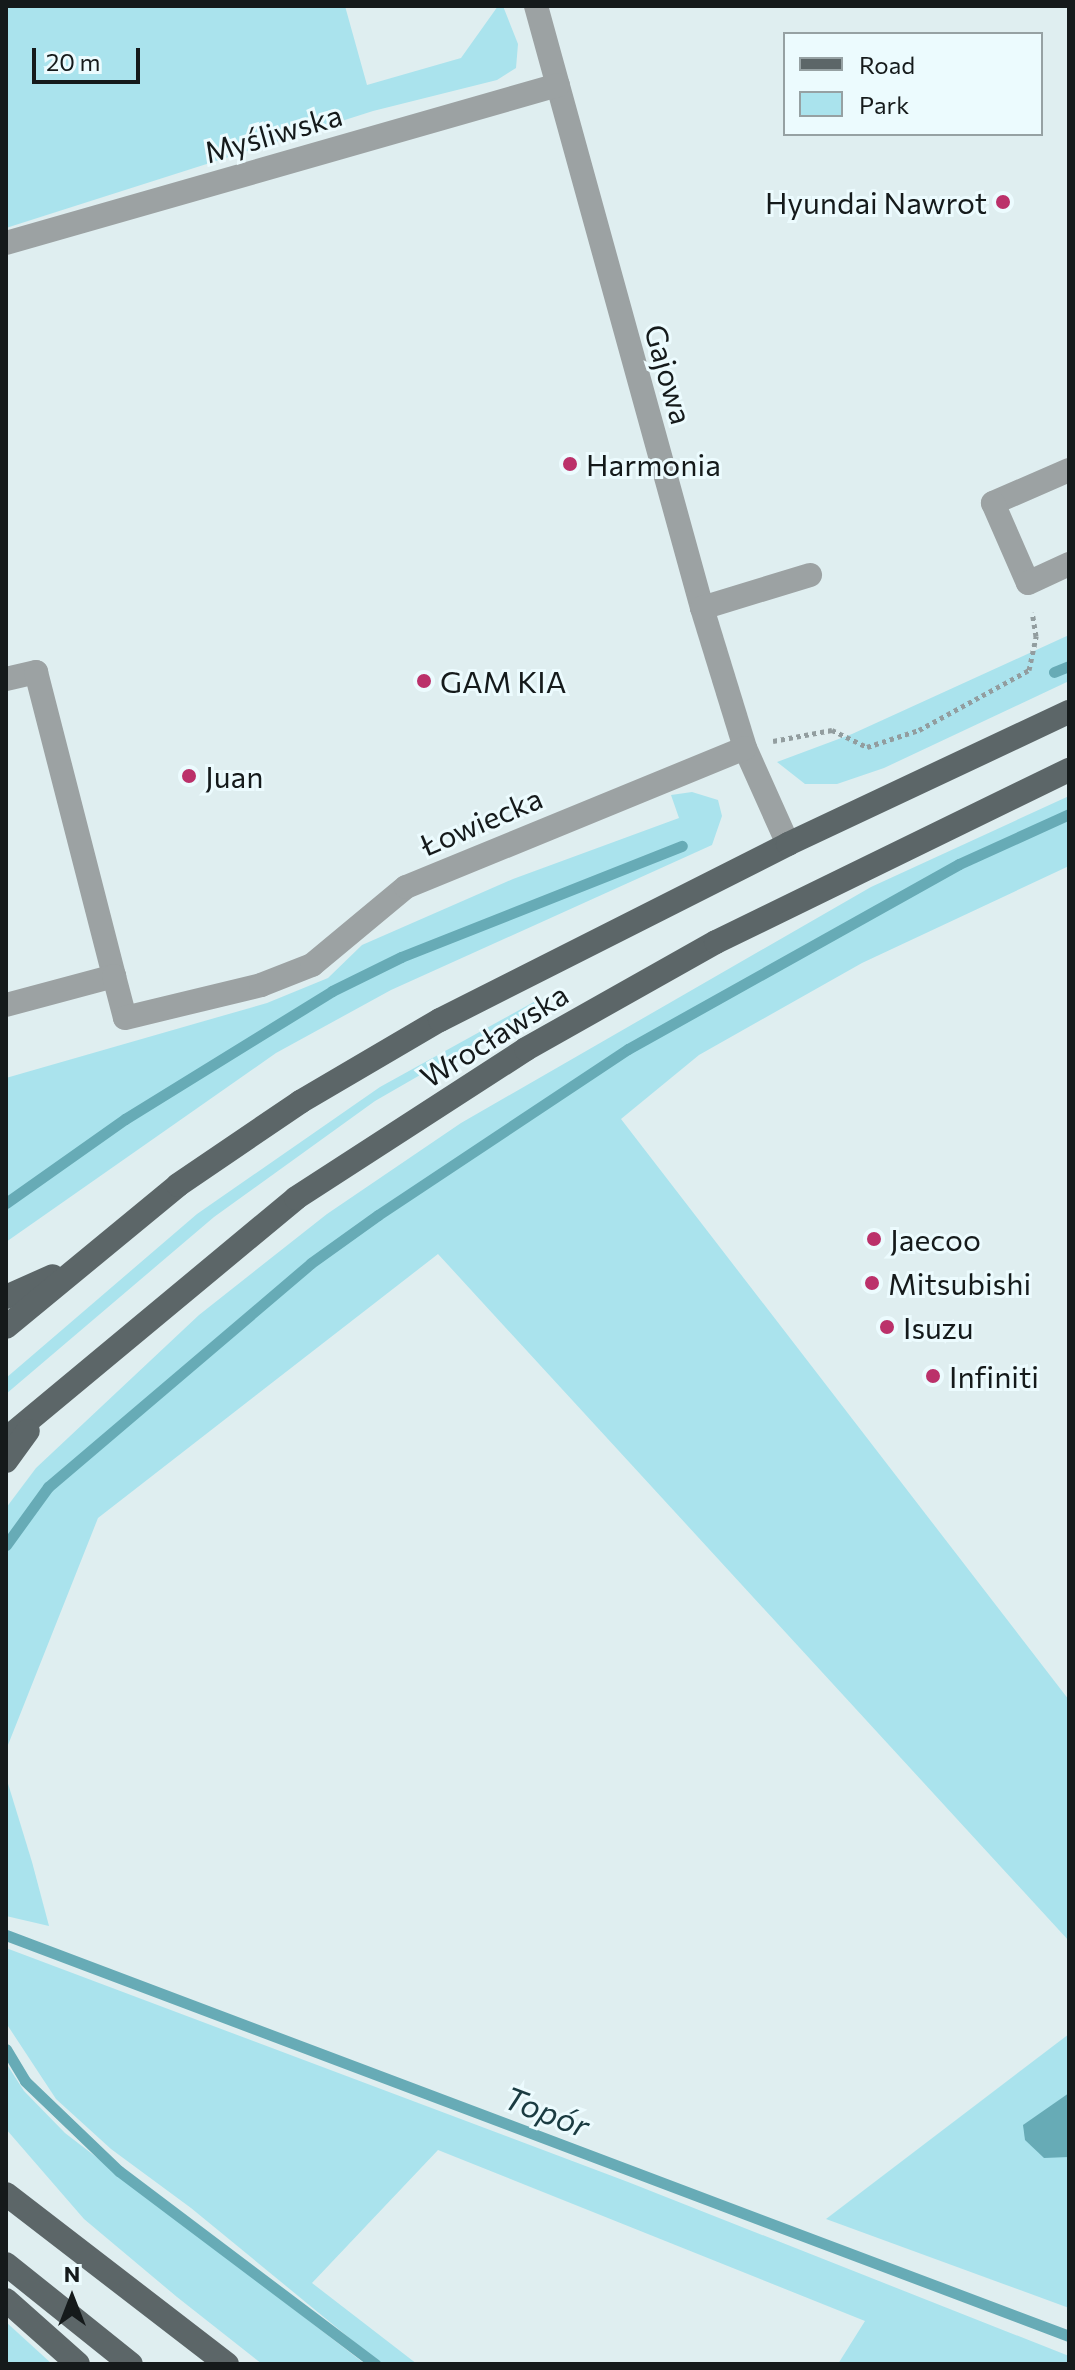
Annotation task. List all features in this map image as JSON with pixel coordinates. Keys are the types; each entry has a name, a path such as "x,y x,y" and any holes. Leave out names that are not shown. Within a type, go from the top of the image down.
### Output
{"main road":[{"name":"Wrocławska","path":"6,1327 178,1185 300,1102 440,1020 788,844 1069,712"},
{"name":"Wrocławska","path":"6,1439 296,1198 526,1049 716,942 1069,770"},
{"path":"6,1297 81,1263"},
{"path":"6,1461 51,1399"},
{"path":"6,2194 227,2364"},
{"path":"6,2264 131,2364"},
{"path":"6,2300 78,2364"}],"street":[{"name":"Gajowa","path":"536,6 579,177 702,608 745,748 788,844"},
{"name":"Myśliwska","path":"6,243 558,85"},
{"path":"1069,470 993,503 1028,583 1069,564"},
{"path":"702,608 810,575"},
{"path":"6,679 36,672 114,976 6,1005"},
{"name":"Łowiecka","path":"114,976 125,1018 261,985 312,965 406,887 745,748"}],"path":[{"path":"745,748 832,730 867,747 919,730 1029,670 1036,636 1028,583"}],"green space":[{"path":"6,6 345,6 367,85 461,58 498,6 503,6 518,44 516,68 497,80 373,111 6,228"},
{"path":"1069,635 1069,681 884,768 837,784 805,784 777,762 852,734"},
{"path":"692,792 718,800 722,816 712,845 391,990 276,1053 6,1242 6,1078 267,1003 328,978 362,945 513,879 679,818 671,795"},
{"path":"1069,796 1069,866 862,963 699,1055 621,1119 1069,1700 1069,1941 438,1254 98,1518 6,1750 6,1508 36,1468 199,1315 327,1214 461,1123 871,887"},
{"path":"541,998 545,1003 375,1101 214,1217 6,1394 6,1378 197,1214 380,1087"},
{"path":"6,1777 32,1862 49,1926 6,1916"},
{"path":"6,1948 628,2182 1069,2356 1069,2364 838,2364 865,2321 438,2150 312,2283 417,2364 381,2364 191,2208 111,2149 56,2099 6,2023"},
{"path":"1069,2034 1069,2308 826,2219"},
{"path":"6,2063 24,2091 65,2133 365,2364 262,2364 177,2297 84,2219 6,2129"},
{"path":"6,2322 52,2364 6,2363"}],"shaded area":[{"path":"1069,2093 1069,2157 1044,2158 1025,2140 1023,2125"}],"waterway":[{"path":"1054,672 1069,666"},
{"path":"6,1545 48,1487 311,1263 378,1215 628,1049 959,864 1069,814"},
{"path":"6,1203 125,1119 332,991 401,957 682,846"},
{"name":"Topór","path":"6,1935 1069,2336"},
{"path":"6,2049 25,2081 119,2171 375,2364"}],"place":[{"name":"Hyundai Nawrot","path":"1003,202"},
{"name":"Harmonia","path":"570,464"},
{"name":"GAM KIA","path":"424,681"},
{"name":"Juan","path":"189,776"},
{"name":"Jaecoo","path":"874,1239"},
{"name":"Mitsubishi","path":"872,1283"},
{"name":"Isuzu","path":"887,1327"},
{"name":"Infiniti","path":"933,1376"}]}
